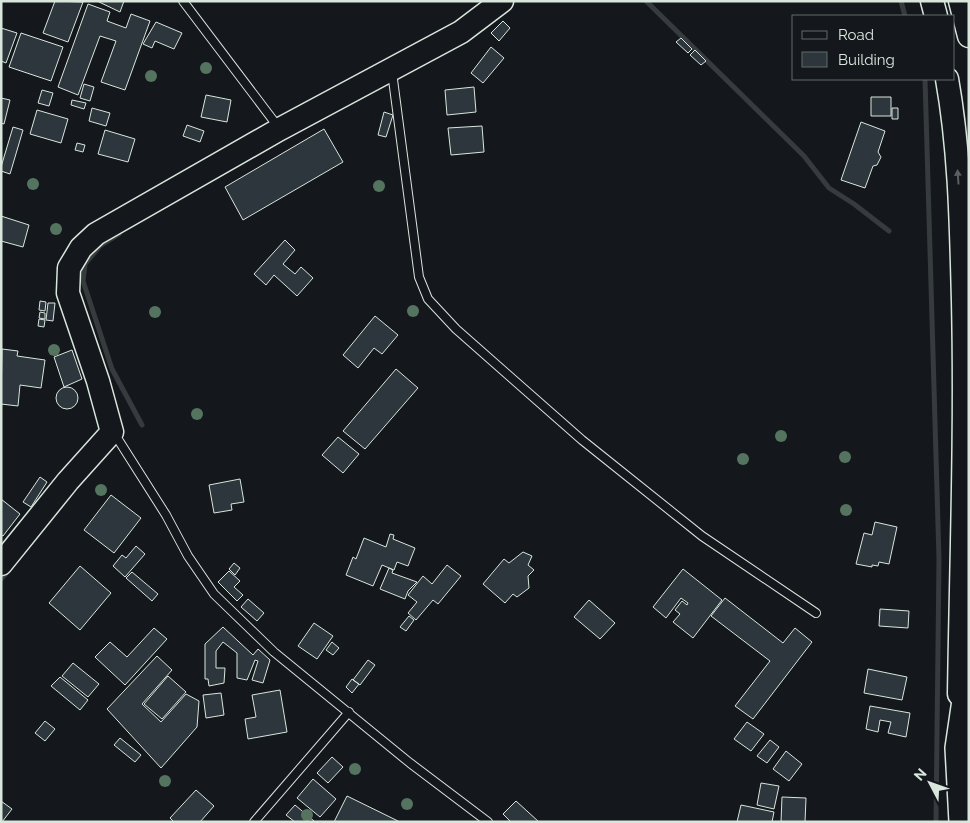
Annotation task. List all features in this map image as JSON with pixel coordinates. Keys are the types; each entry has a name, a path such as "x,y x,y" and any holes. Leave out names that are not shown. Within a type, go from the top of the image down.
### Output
{"main road":[{"path":"962,822 958,748 969,673"}],"street":[{"path":"1,564 68,481 112,432 98,381 68,293 70,268 81,248 96,234 280,130 461,32 502,1"},
{"path":"932,1 936,15"},
{"path":"960,1 969,36"},
{"path":"947,80 953,115 961,225 965,392 958,748"}],"lane":[{"path":"183,1 280,130"},
{"path":"392,69 419,277 428,299 456,329 582,440 702,536 816,613"},
{"path":"112,432 166,516 188,556 214,594 274,652 410,763 488,822"},
{"path":"254,822 349,712"}],"building":[{"path":"55,1 83,2 68,42 43,33"},
{"path":"97,1 124,1 120,12"},
{"path":"88,4 110,12 107,21 126,28 131,14 150,21 125,90 101,82 116,41 100,36 78,95 58,87"},
{"path":"503,21 510,28 499,41 491,33"},
{"path":"156,22 182,33 174,49 155,41 152,48 143,44"},
{"path":"1,28 17,33 6,63 1,61"},
{"path":"21,33 63,47 51,81 9,67"},
{"path":"681,38 692,49 688,53 676,42"},
{"path":"491,47 504,58 483,83 471,73"},
{"path":"695,50 706,61 701,65 690,55"},
{"path":"84,84 94,87 90,101 80,98"},
{"path":"474,87 476,112 447,115 445,90"},
{"path":"42,90 53,93 49,106 38,103"},
{"path":"206,95 231,100 227,122 201,117"},
{"path":"871,97 891,97 891,116 871,116"},
{"path":"1,98 10,100 4,124 1,123"},
{"path":"72,100 86,103 84,109 71,105"},
{"path":"92,108 110,113 106,126 89,121"},
{"path":"892,108 898,108 898,119 892,119"},
{"path":"37,110 68,119 61,143 30,134"},
{"path":"384,112 393,115 386,137 378,135"},
{"path":"861,122 885,131 878,152 881,157 877,165 873,166 865,188 841,180"},
{"path":"187,125 204,131 200,142 183,136"},
{"path":"482,126 484,152 451,155 448,128"},
{"path":"13,127 23,130 10,174 1,171 1,167"},
{"path":"324,129 343,162 243,220 225,187"},
{"path":"105,130 135,139 128,162 98,154"},
{"path":"77,143 85,145 83,152 75,150"},
{"path":"1,216 29,225 23,247 1,241"},
{"path":"285,240 295,250 283,264 295,274 301,267 313,278 297,296 274,275 266,285 254,274"},
{"path":"40,301 46,302 45,311 39,310"},
{"path":"48,303 55,303 53,321 46,320"},
{"path":"40,312 45,313 45,319 39,318"},
{"path":"375,316 398,335 382,354 374,348 358,368 343,355"},
{"path":"39,319 45,320 44,327 38,326"},
{"path":"2,349 18,351 17,356 45,360 41,388 20,385 18,406 1,404"},
{"path":"72,350 82,379 64,387 54,357"},
{"path":"396,369 418,388 365,449 343,431"},
{"path":"67,387 75,390 78,398 75,406 67,409 59,406 56,398 59,390"},
{"path":"338,437 359,454 343,473 322,455"},
{"path":"40,477 47,482 31,507 23,502"},
{"path":"240,479 244,502 231,504 232,510 214,513 209,485"},
{"path":"111,495 141,518 114,553 84,530"},
{"path":"1,499 20,514 3,536 1,535"},
{"path":"875,522 897,527 889,564 879,562 878,566 872,565 872,567 856,564 864,533 872,535"},
{"path":"390,534 394,535 393,539 415,548 408,566 397,562 394,570 382,565 373,586 346,575 353,557 356,559 364,538 386,547"},
{"path":"136,546 145,554 125,577 113,566 122,555 126,558"},
{"path":"523,552 532,556 528,565 534,570 528,576 529,588 517,597 513,594 505,603 483,584 504,559 509,563"},
{"path":"234,563 240,568 235,575 229,569"},
{"path":"447,565 461,576 438,604 433,600 416,620 408,613 417,602 408,595 423,576 432,584"},
{"path":"80,566 111,593 80,630 49,603"},
{"path":"389,568 393,570 392,573 417,582 408,591 405,599 380,589"},
{"path":"683,569 722,600 693,638 673,622 680,614 675,610 682,601 687,605 688,603 681,598 666,618 653,607"},
{"path":"229,571 240,581 234,587 243,595 237,601 218,582"},
{"path":"132,572 158,594 152,601 126,578"},
{"path":"725,598 783,643 795,628 812,642 753,719 735,706 770,661 711,616"},
{"path":"248,599 264,613 257,621 241,607"},
{"path":"589,600 615,623 600,639 574,617"},
{"path":"880,609 909,611 908,628 879,626"},
{"path":"409,616 414,620 406,631 400,627"},
{"path":"314,623 333,636 317,659 298,646"},
{"path":"223,627 253,655 258,649 270,660 263,683 252,680 258,661 255,660 247,680 237,678 237,653 223,642 216,651 216,668 225,668 224,683 209,686 208,679 205,679 205,644"},
{"path":"154,628 167,639 125,685 95,657 110,642 127,657"},
{"path":"332,642 339,648 333,655 326,650"},
{"path":"157,656 172,670 142,704 161,722 186,694 199,701 197,727 161,768 107,709"},
{"path":"368,660 375,665 360,685 353,680"},
{"path":"73,663 99,684 88,697 62,676"},
{"path":"868,669 907,677 902,700 864,693"},
{"path":"168,676 186,692 162,719 144,704"},
{"path":"60,677 88,700 80,710 51,686"},
{"path":"352,679 359,684 352,693 346,687"},
{"path":"280,690 287,732 248,739 245,719 256,717 252,695"},
{"path":"221,693 224,715 206,718 203,695"},
{"path":"870,706 910,713 906,737 888,733 891,722 880,720 878,732 866,729"},
{"path":"45,721 55,729 45,741 35,733"},
{"path":"747,722 764,734 751,751 734,739"},
{"path":"120,738 141,755 135,762 114,745"},
{"path":"770,740 779,747 767,763 757,756"},
{"path":"786,751 802,764 789,781 773,769"},
{"path":"332,757 343,767 328,783 317,773"},
{"path":"313,779 336,799 320,817 297,798"},
{"path":"761,783 779,786 774,809 757,805"},
{"path":"196,790 214,806 200,822 174,822 170,818"},
{"path":"347,796 398,821 334,822"},
{"path":"782,797 806,798 805,822 781,822"},
{"path":"1,801 12,809 2,822 1,822"},
{"path":"516,801 539,822 511,822 503,814"},
{"path":"295,805 314,821 295,822 286,815"},
{"path":"741,805 774,812 772,822 737,822"}],"waterway":[{"path":"646,1 804,156 829,188 854,204 889,231"},
{"path":"901,1 905,15"},
{"path":"925,80 939,559 936,822"},
{"path":"119,234 100,246 85,264 83,281 112,369 142,425"},
{"path":"1,579 9,570"}]}
